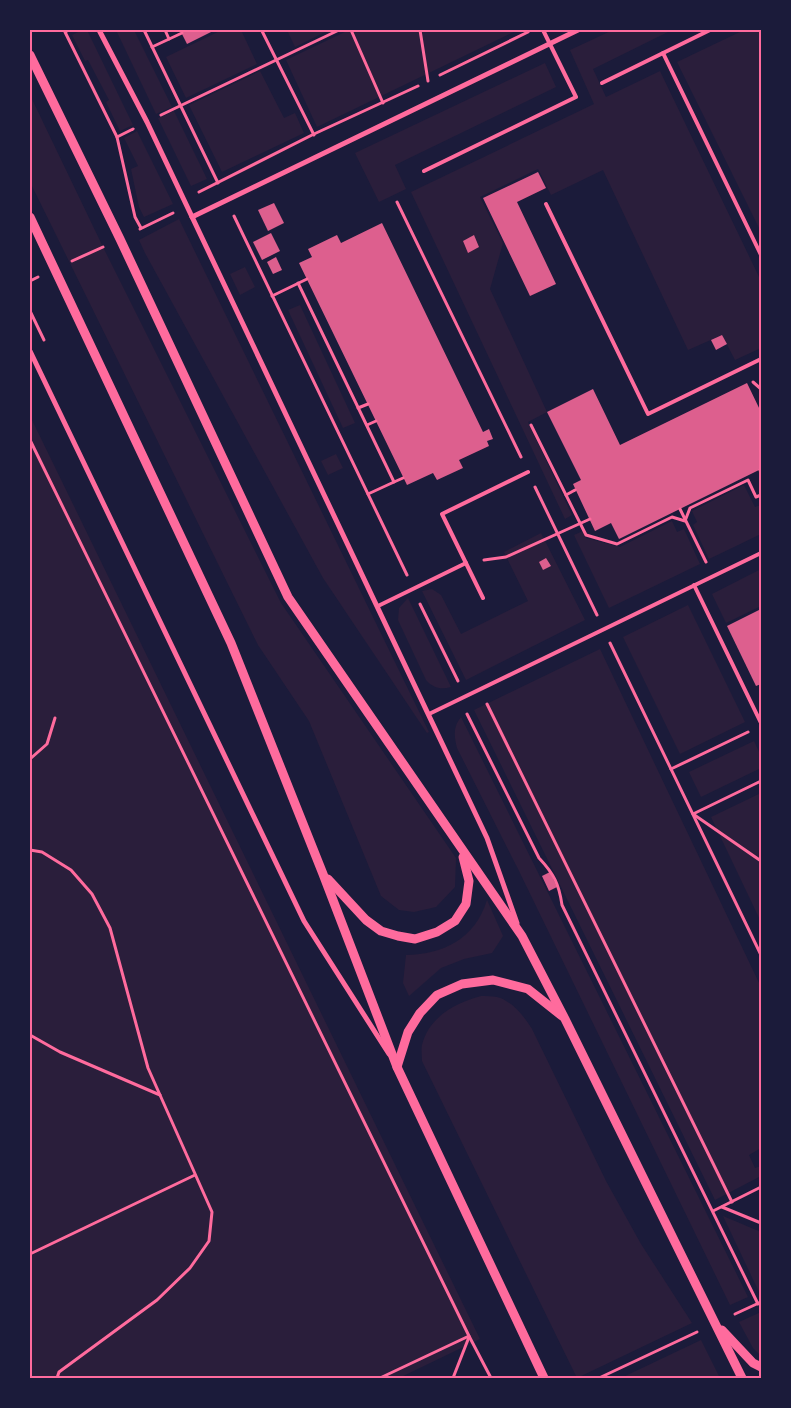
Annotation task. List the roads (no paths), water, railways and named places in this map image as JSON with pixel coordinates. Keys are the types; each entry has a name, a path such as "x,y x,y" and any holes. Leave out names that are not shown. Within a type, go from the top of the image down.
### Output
{"street":[{"path":"99,30 147,122 488,838 522,936"},
{"path":"192,217 578,30"},
{"path":"30,55 124,248 288,597 522,936 564,1017 742,1378"},
{"path":"30,217 230,643 323,874 397,1067 544,1378"},
{"path":"30,351 304,921 397,1067"},
{"path":"323,874 366,920 381,931 415,939 438,932 455,921 466,904 469,881 466,862 455,840"},
{"path":"397,1067 408,1032 420,1012 437,995 462,984 493,980 528,989 564,1017"},
{"path":"715,1323 753,1363 761,1367"}],"lane":[{"path":"424,171 576,97 543,30"},
{"path":"602,82 710,30"},
{"path":"663,53 761,255"},
{"path":"546,204 648,414 761,359"},
{"path":"483,598 442,514 528,472"},
{"path":"429,714 761,553"},
{"path":"378,606 466,563"},
{"path":"694,585 761,723"}]}
